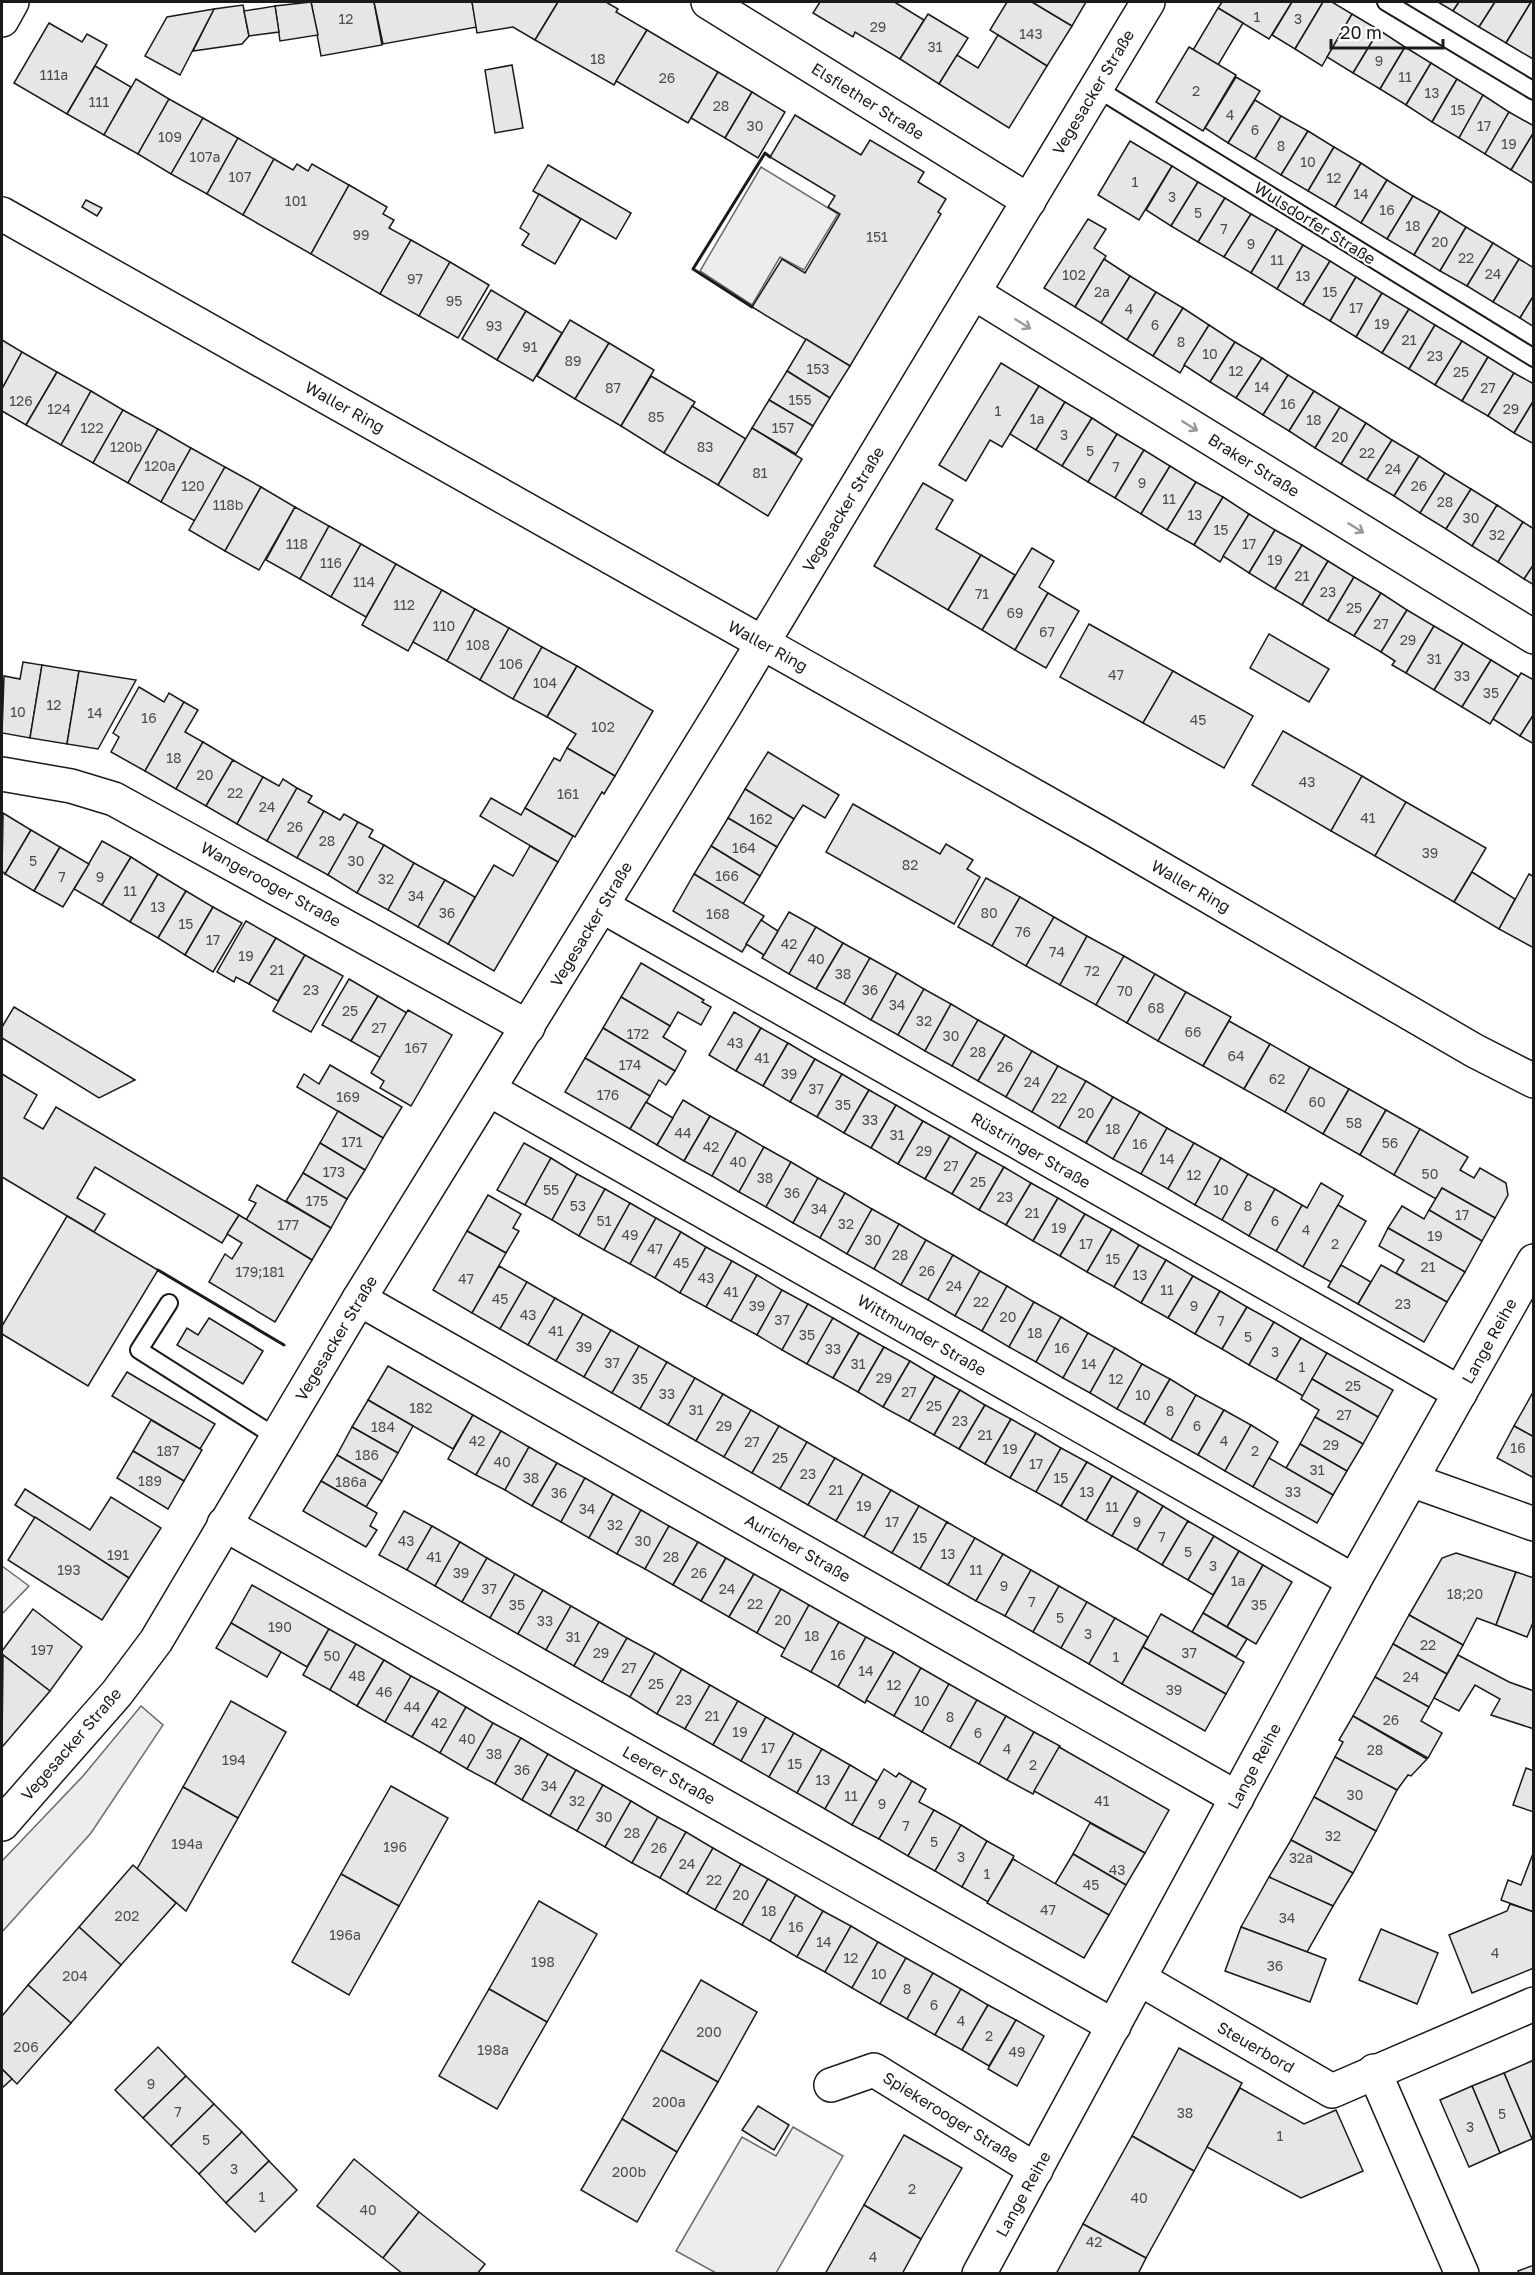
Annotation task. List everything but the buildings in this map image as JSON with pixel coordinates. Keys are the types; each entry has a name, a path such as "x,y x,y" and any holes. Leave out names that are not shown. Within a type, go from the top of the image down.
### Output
{"street":[{"path":"2,20 12,2"},
{"name":"Elsflether Straße","path":"708,2 1029,201"},
{"name":"Vegesacker Straße","path":"2,1824 117,1693 156,1641 359,1299 762,643 1148,2"},
{"name":"Waller Ring","path":"2,214 1098,832 1475,1051 1533,1081"},
{"name":"Braker Straße","path":"974,293 1533,637"},
{"name":"Wangerooger Straße","path":"2,774 71,786 114,799 528,1027"},
{"name":"Rüstringer Straße","path":"602,906 1460,1393"},
{"name":"Wittmunder Straße","path":"490,1089 1354,1581"},
{"name":"Lange Reihe","path":"979,2274 1354,1581 1533,1261"},
{"name":"Auricher Straße","path":"359,1299 1237,1798"},
{"path":"1411,1480 1533,1524"},
{"name":"Leerer Straße","path":"224,1524 1114,2026"},
{"name":"Steuerbord","path":"1140,1979 1332,2091 1533,2004"},
{"name":"Spiekerooger Straße","path":"831,2085 874,2070 1036,2170"},
{"path":"1374,2071 1462,2274"}],"lane":[{"path":"1386,2 1533,91"},
{"name":"Wulsdorfer Straße","path":"1096,88 1533,358"},
{"path":"169,1303 139,1350 276,1437"}],"shaded area":[{"path":"761,167 838,214 804,270 780,257 752,305 700,271"},
{"path":"2,1566 29,1586 2,1614"},
{"path":"141,1706 163,1725 91,1833 2,1932 2,1861 83,1776"},
{"path":"793,2127 843,2156 776,2273 716,2273 676,2251 742,2137 776,2156"}],"wall":[{"path":"752,307 693,269 765,153 770,157"},
{"path":"158,1270 284,1345"}]}
